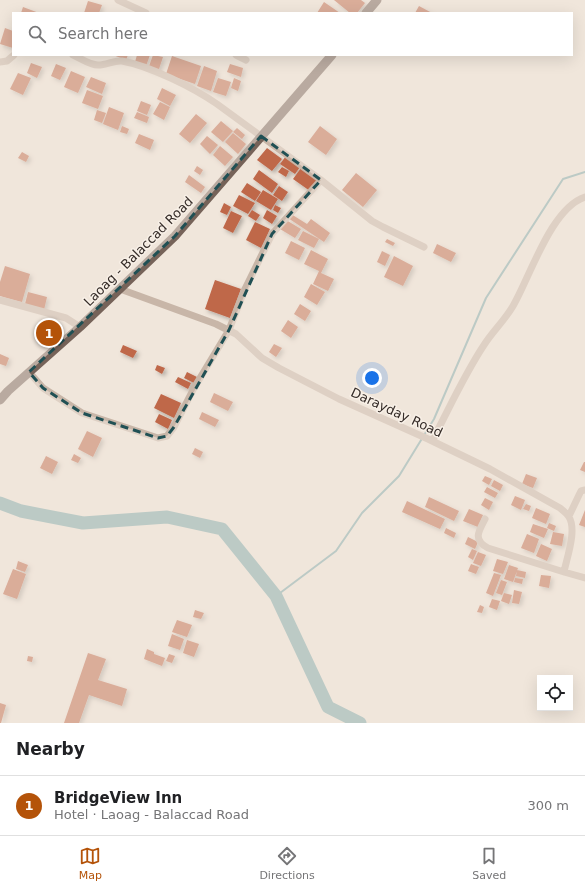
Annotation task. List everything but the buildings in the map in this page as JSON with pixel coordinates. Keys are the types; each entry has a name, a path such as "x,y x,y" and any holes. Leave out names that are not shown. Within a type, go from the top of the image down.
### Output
{"main road":[{"path":"367,12 374,1"},
{"name":"Laoag - Balaccad Road","path":"0,400 170,242 331,56"}],"street":[{"path":"118,0 144,12"},
{"path":"0,62 7,61 13,56"},
{"path":"75,56 97,65 116,61 133,64 162,75 209,98 321,180 372,220 424,247"},
{"path":"238,56 246,60"},
{"path":"29,372 43,388 82,413 149,435 163,438 167,436 174,427 194,388 229,330 247,285 272,234 321,180"},
{"path":"430,440 477,357 516,301 542,245 554,225 568,207 585,197"},
{"name":"Darayday Road","path":"120,288 229,330 236,334 262,358 271,364 339,399 430,440 497,473 560,508 569,516"},
{"path":"0,300 66,318 80,327"},
{"path":"564,572 572,532 572,523 569,516 581,491 585,490"},
{"path":"485,519 479,534 479,541 481,544 488,548 585,578"}],"highlighted area":[{"path":"261,136 321,180 272,234 229,330 174,427 167,436 158,438 82,413 43,388 29,372 175,236"}],"waterway":[{"path":"276,596 336,551 362,513 399,476 434,419 486,298 563,179 585,172"},
{"path":"0,503 21,511 83,523 167,517 222,529 276,596 328,707 360,723"}],"place":[{"name":"BridgeView Inn","path":"49,333"}]}
